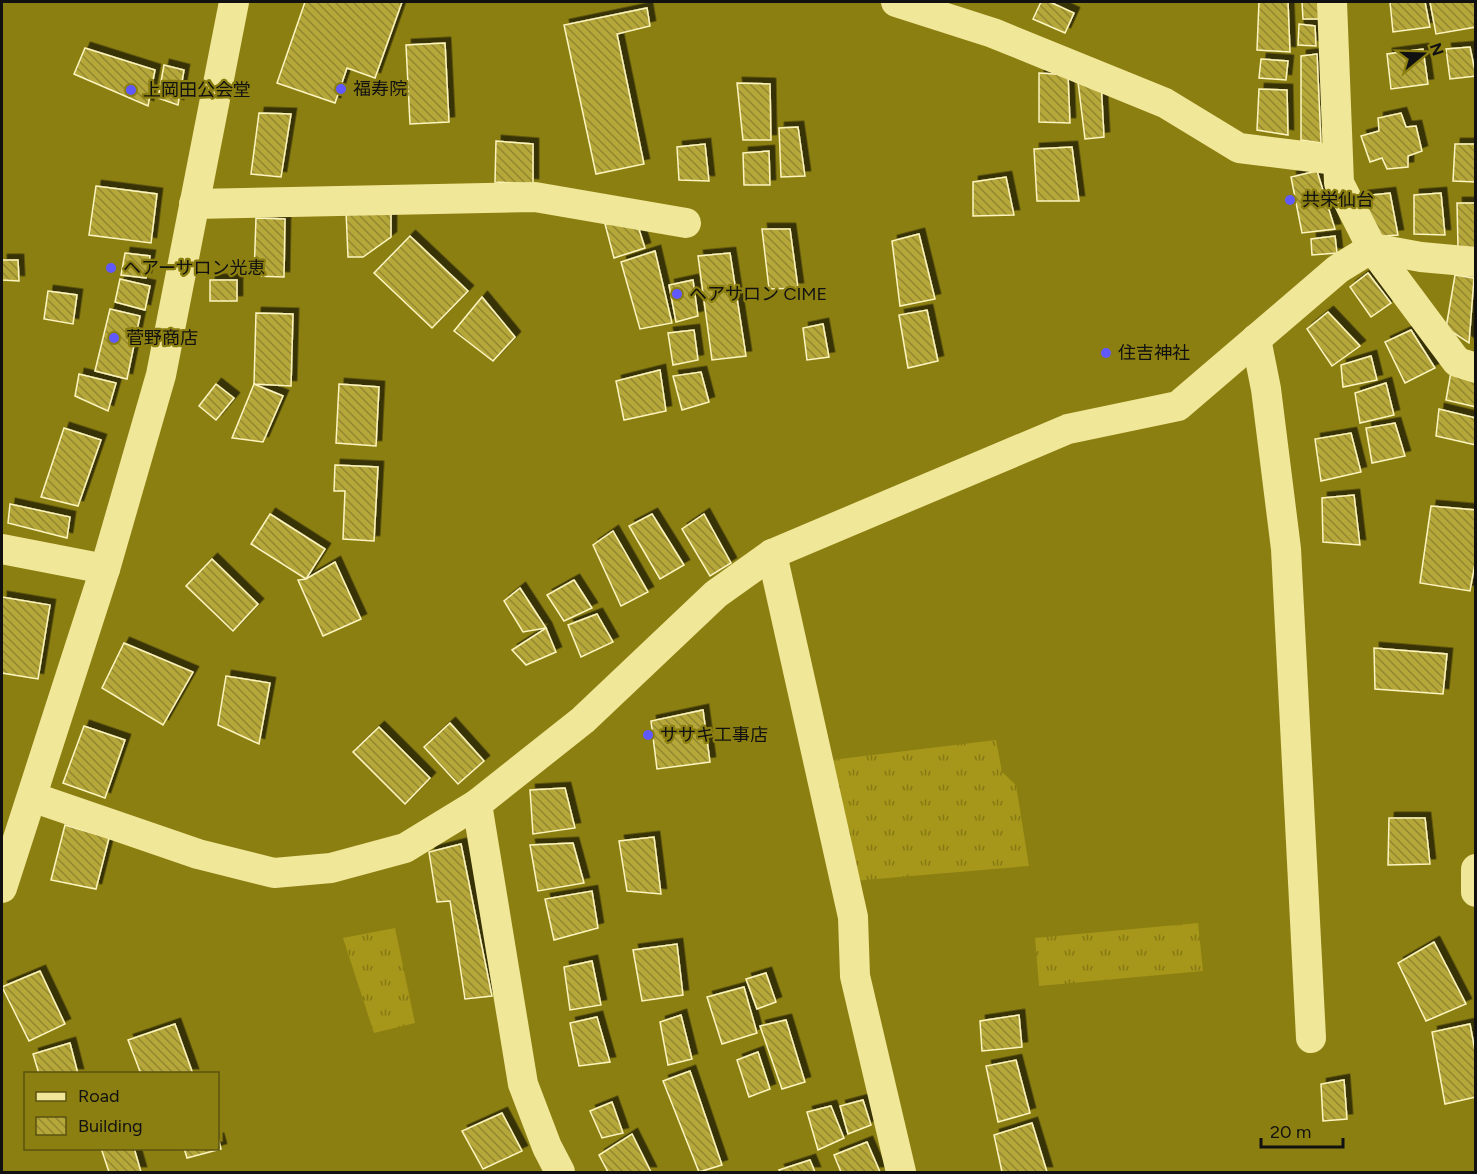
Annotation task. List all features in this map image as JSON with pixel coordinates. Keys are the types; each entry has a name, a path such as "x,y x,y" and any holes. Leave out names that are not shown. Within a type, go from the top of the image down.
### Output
{"street":[{"path":"2,888 105,569 161,375 234,2"},
{"path":"896,2 993,33 1165,104 1239,148 1336,160"},
{"path":"1332,2 1336,160 1339,183 1372,248 1457,362 1476,368"},
{"path":"194,204 535,197 686,223"},
{"path":"32,797 198,854 274,873 331,868 405,848 477,804 583,720 716,594 772,554 1068,429 1178,406 1338,269 1372,248 1421,257 1476,262"},
{"path":"1256,339 1266,389 1286,549 1311,1038"},
{"path":"2,549 105,569"},
{"path":"772,554 853,917 855,976 901,1173"},
{"path":"477,804 523,1084 547,1147 560,1173"},
{"path":"1476,869 1476,892"}],"green space":[{"path":"996,740 1002,772 1016,785 1029,866 852,881 823,761"},
{"path":"1198,923 1203,971 1039,986 1035,938"},
{"path":"395,928 415,1023 374,1033 343,938"}],"building":[{"path":"305,2 402,2 375,78 347,68 335,103 277,83"},
{"path":"1041,2 1050,2 1074,13 1065,33 1033,19"},
{"path":"1259,2 1288,2 1290,52 1257,50"},
{"path":"1302,2 1319,2 1321,19 1303,19"},
{"path":"1390,2 1425,2 1430,27 1393,32"},
{"path":"1430,2 1476,2 1476,27 1436,34"},
{"path":"647,8 650,26 617,34 644,164 596,174 564,25"},
{"path":"1299,24 1315,26 1316,46 1298,45"},
{"path":"445,43 449,122 410,124 406,45"},
{"path":"1470,47 1476,76 1450,79 1446,49"},
{"name":"上岡田公会堂","path":"85,48 155,70 148,106 74,74"},
{"path":"1423,49 1428,84 1391,89 1387,54"},
{"path":"1317,54 1321,143 1301,140 1301,56"},
{"path":"1261,59 1288,61 1286,80 1259,78"},
{"path":"164,65 184,70 178,105 158,98"},
{"path":"1039,73 1068,75 1070,123 1039,122"},
{"path":"1101,81 1104,137 1085,139 1078,82"},
{"path":"737,83 770,84 771,140 743,140"},
{"path":"1259,89 1287,90 1288,135 1257,130"},
{"path":"259,113 291,114 281,177 251,174"},
{"path":"1401,113 1406,127 1416,126 1422,151 1408,156 1408,167 1387,169 1382,158 1370,162 1361,136 1379,131 1378,118"},
{"path":"798,127 805,176 781,177 779,128"},
{"path":"496,141 533,144 533,184 495,182"},
{"path":"705,144 709,181 679,180 677,147"},
{"path":"1455,144 1476,144 1476,182 1453,181"},
{"path":"1072,147 1079,201 1037,201 1034,149"},
{"path":"769,151 770,185 744,185 743,153"},
{"path":"1317,171 1335,229 1302,233 1291,177"},
{"path":"1006,177 1014,215 973,216 973,182"},
{"path":"96,186 157,194 151,243 89,235"},
{"path":"1390,193 1398,235 1374,237 1363,196"},
{"path":"1441,193 1445,235 1414,234 1414,195"},
{"path":"1457,203 1476,203 1476,248 1458,248"},
{"path":"391,209 391,237 363,257 348,257 346,211"},
{"path":"256,218 285,219 284,277 254,276"},
{"path":"637,223 645,248 614,258 605,224"},
{"path":"762,229 790,229 798,288 769,289"},
{"path":"919,234 935,299 900,306 892,241"},
{"path":"410,236 468,291 432,328 374,273"},
{"path":"1335,236 1337,253 1312,255 1311,239"},
{"path":"655,251 672,323 640,329 621,262"},
{"path":"125,253 150,256 146,278 121,275"},
{"path":"730,253 746,356 712,360 698,256"},
{"path":"2,260 18,260 19,281 2,280"},
{"path":"1368,273 1391,303 1371,317 1350,287"},
{"path":"1455,275 1474,278 1469,343 1446,328"},
{"path":"120,279 150,286 145,310 115,302"},
{"path":"210,280 237,280 237,301 210,301"},
{"path":"693,280 698,316 676,322 669,285"},
{"path":"48,291 77,295 73,324 44,319"},
{"path":"482,297 515,337 493,361 454,331"},
{"path":"110,309 140,316 127,379 95,371"},
{"path":"927,310 938,361 908,368 899,315"},
{"path":"1328,312 1360,346 1332,366 1307,329"},
{"path":"256,313 293,314 291,386 254,384"},
{"path":"823,324 829,357 807,360 803,328"},
{"path":"694,330 698,360 673,365 668,333"},
{"path":"1411,330 1435,368 1405,383 1385,342"},
{"path":"1371,356 1377,380 1343,387 1341,365"},
{"path":"660,370 666,411 624,420 616,381"},
{"path":"701,372 709,402 682,410 673,376"},
{"path":"1451,372 1476,379 1476,407 1446,400"},
{"path":"79,374 116,383 108,411 75,396"},
{"path":"1386,383 1394,415 1360,423 1355,393"},
{"path":"216,384 234,398 216,420 199,406"},
{"path":"254,384 283,396 263,442 232,438"},
{"path":"339,384 379,387 376,446 336,443"},
{"path":"1439,409 1476,418 1476,445 1436,436"},
{"path":"1395,423 1405,456 1372,463 1366,428"},
{"path":"64,428 101,440 78,506 41,497"},
{"path":"1351,433 1361,472 1321,481 1315,439"},
{"path":"335,465 378,467 374,541 343,539 345,491 334,491"},
{"path":"1354,495 1360,545 1323,542 1322,498"},
{"path":"10,504 70,517 67,538 8,523"},
{"path":"1431,506 1476,510 1476,558 1470,591 1420,583"},
{"path":"270,514 325,549 306,579 251,544"},
{"path":"652,514 684,565 660,579 629,526"},
{"path":"704,514 731,563 710,576 682,529"},
{"path":"613,531 648,592 621,606 593,545"},
{"path":"212,559 258,604 233,631 186,586"},
{"path":"335,562 361,619 323,636 298,580 306,579"},
{"path":"574,580 592,608 564,621 547,595"},
{"path":"520,588 546,628 523,632 504,601"},
{"path":"2,597 50,605 38,679 2,673"},
{"path":"597,614 613,642 581,657 568,625"},
{"path":"546,628 556,652 526,665 512,650"},
{"path":"124,643 193,672 163,725 102,688"},
{"path":"1374,648 1447,654 1443,694 1375,689"},
{"path":"226,676 270,683 259,744 218,725"},
{"path":"703,710 710,762 657,769 651,721"},
{"path":"450,723 484,761 458,784 424,747"},
{"path":"84,726 125,740 105,798 63,783"},
{"path":"379,727 430,778 405,804 353,752"},
{"path":"565,788 575,828 533,834 530,790"},
{"path":"1389,818 1425,818 1430,864 1388,865"},
{"path":"65,825 109,838 96,889 51,880"},
{"path":"654,837 661,894 627,891 619,841"},
{"path":"573,843 584,883 538,891 530,845"},
{"path":"461,844 492,996 465,999 450,901 437,902 429,852"},
{"path":"592,891 598,928 554,940 545,899"},
{"path":"1434,942 1466,1004 1426,1021 1398,963"},
{"path":"677,944 683,995 642,1001 633,950"},
{"path":"592,961 601,1005 570,1010 564,967"},
{"path":"40,971 65,1024 29,1041 2,987"},
{"path":"766,973 776,1002 757,1009 746,979"},
{"path":"744,987 757,1033 722,1044 707,997"},
{"path":"681,1015 692,1059 668,1065 660,1022"},
{"path":"1019,1015 1022,1047 982,1051 980,1021"},
{"path":"597,1017 610,1062 579,1066 570,1023"},
{"path":"786,1020 805,1082 782,1089 760,1026"},
{"path":"175,1024 192,1072 140,1072 128,1040"},
{"path":"1470,1024 1476,1056 1476,1097 1445,1104 1432,1032"},
{"path":"70,1043 77,1072 38,1072 33,1054"},
{"path":"758,1052 770,1089 749,1097 737,1060"},
{"path":"1016,1060 1030,1113 998,1122 986,1066"},
{"path":"690,1071 722,1165 699,1172 663,1081"},
{"path":"1344,1080 1347,1119 1323,1121 1321,1084"},
{"path":"863,1100 871,1125 848,1134 840,1106"},
{"path":"612,1102 623,1133 602,1138 590,1111"},
{"path":"831,1106 844,1138 818,1150 807,1112"},
{"path":"502,1113 522,1151 483,1169 462,1131"},
{"path":"1032,1123 1047,1172 1002,1172 994,1135"},
{"path":"632,1134 651,1172 608,1172 599,1155"},
{"path":"867,1142 880,1172 841,1172 834,1155"},
{"path":"102,1150 135,1150 141,1172 109,1172"},
{"path":"185,1150 217,1150 187,1158"},
{"path":"810,1160 815,1172 780,1172 779,1170"}],"place":[{"name":"福寿院","path":"341,89"},
{"name":"上岡田公会堂","path":"131,90"},
{"name":"共栄仙台","path":"1290,200"},
{"name":"ヘアーサロン光恵","path":"111,268"},
{"name":"ヘアサロン CIME","path":"677,294"},
{"name":"菅野商店","path":"114,338"},
{"name":"住吉神社","path":"1106,353"},
{"name":"ササキ工事店","path":"648,735"}]}
